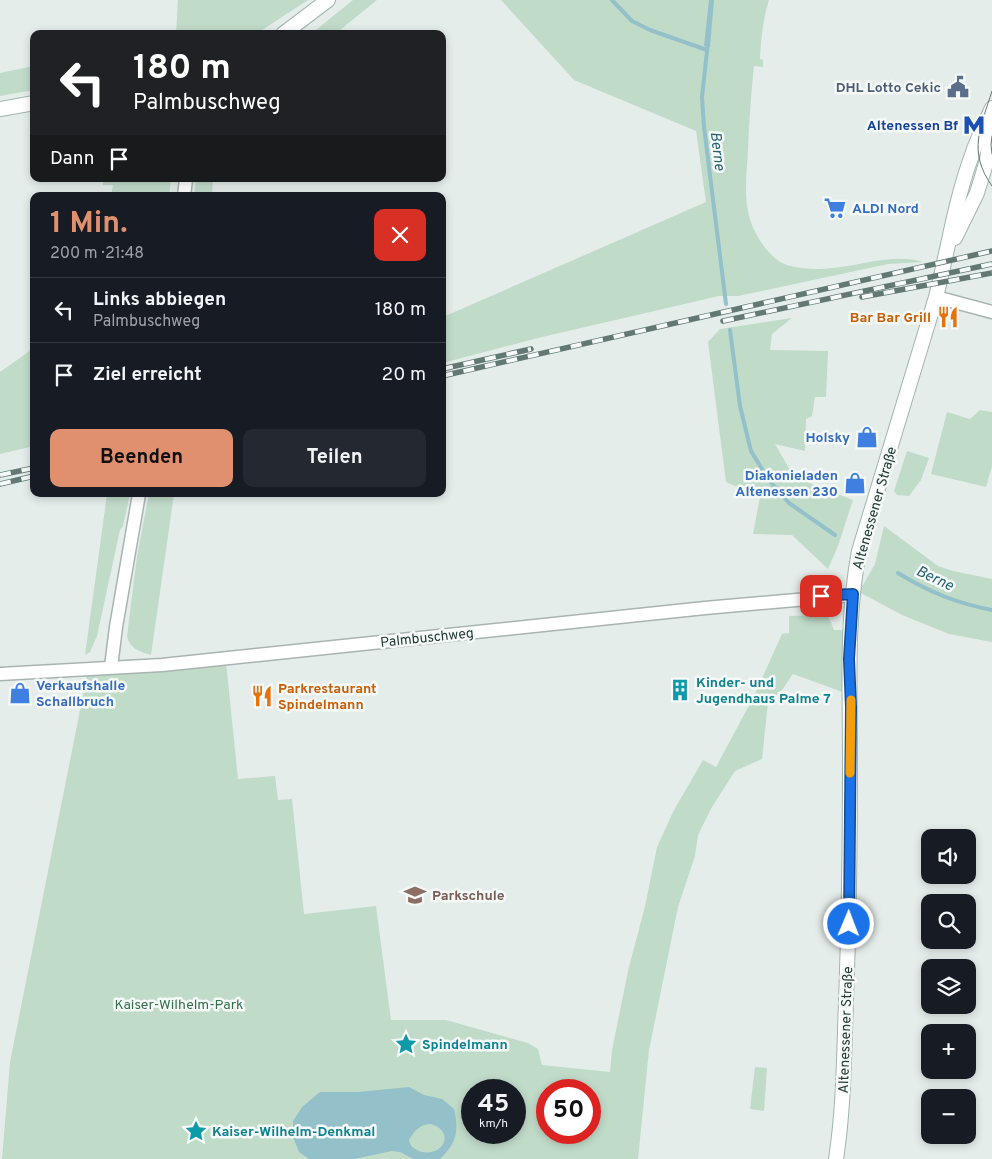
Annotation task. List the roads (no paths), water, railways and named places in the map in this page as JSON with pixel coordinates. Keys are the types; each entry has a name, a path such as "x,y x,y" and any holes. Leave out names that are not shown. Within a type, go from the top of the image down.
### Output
{"main road":[{"path":"288,30 328,0"},
{"path":"0,109 30,104"},
{"name":"Altenessener Straße","path":"836,1159 843,1087 849,916 851,707 849,659 853,594 860,551 936,297 947,255 949,237 972,155 992,108"},
{"name":"Altenessener Straße","path":"947,255 974,202 987,160 992,121"}],"street":[{"path":"936,297 992,312"},
{"path":"111,667 138,497"},
{"name":"Palmbuschweg","path":"0,674 162,665 853,594"}],"water":[{"path":"709,0 714,0 710,47 704,46"},
{"path":"409,1087 424,1095 442,1099 454,1109 456,1130 450,1148 440,1159 413,1159 400,1152 392,1151 354,1159 309,1159 299,1152 293,1137 293,1121 302,1107 320,1092 358,1092","holes":["427,1124 439,1128 445,1138 440,1148 427,1152 413,1148 409,1140 415,1131"]}],"waterway":[{"path":"612,0 632,21 650,30 707,50"},
{"name":"Berne","path":"708,42 702,97 704,127 726,304"},
{"name":"Berne","path":"730,330 740,406 751,451 768,479 789,503 835,535"},
{"name":"Berne","path":"898,573 943,596 992,610"}],"tram line":[{"path":"992,91 978,139 980,161 984,173 992,186"},
{"path":"992,136 992,154"}],"railway":[{"path":"446,375 992,251"},
{"path":"723,321 992,264"},
{"path":"862,297 992,273"},
{"path":"446,368 531,349"},
{"path":"0,475 30,469"},
{"path":"0,484 30,477"}],"place":[{"name":"DHL Lotto Cekic","path":"958,87"},
{"name":"Altenessen Bf","path":"974,125"},
{"name":"ALDI Nord","path":"835,208"},
{"name":"Bar Bar Grill","path":"948,317"},
{"name":"Holsky","path":"867,437"},
{"name":"Diakonieladen Altenessen 230","path":"855,483"},
{"name":"Kinder- und Jugendhaus Palme 7","path":"680,690"},
{"name":"Verkaufshalle Schallbruch","path":"20,693"},
{"name":"Parkrestaurant Spindelmann","path":"262,696"},
{"name":"Parkschule","path":"415,895"},
{"name":"Spindelmann","path":"406,1044"},
{"name":"Kaiser-Wilhelm-Denkmal","path":"196,1131"}],"park label":[{"name":"Kaiser-Wilhelm-Park","path":"179,1004"}]}
